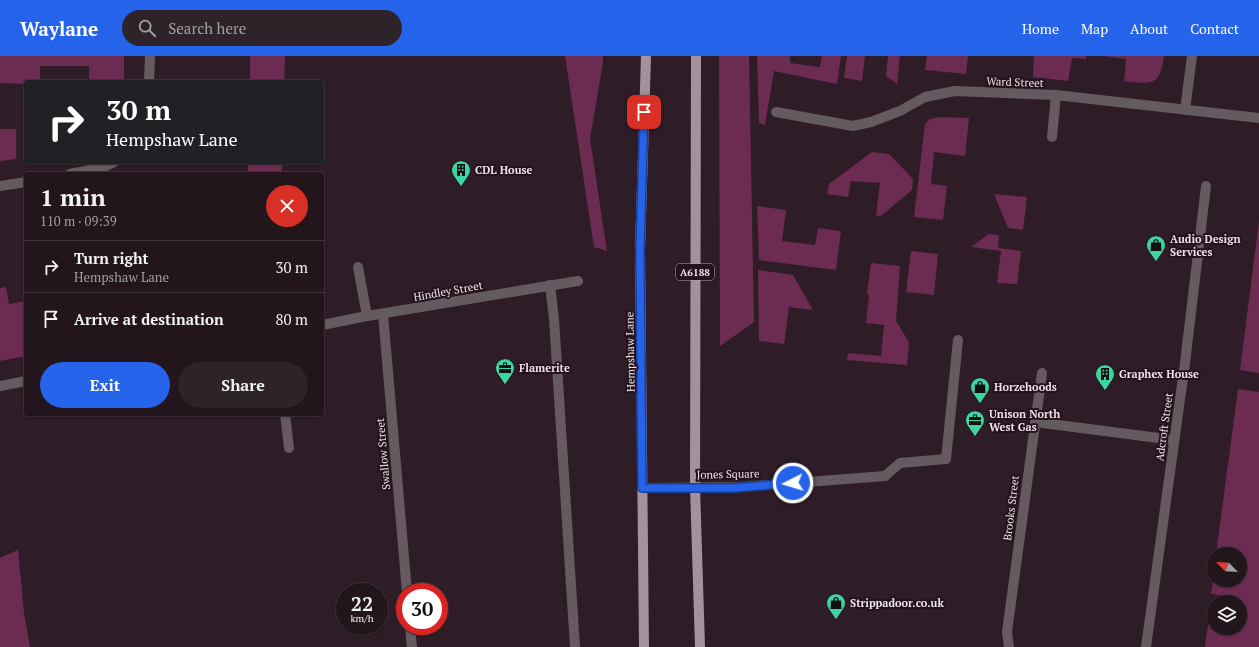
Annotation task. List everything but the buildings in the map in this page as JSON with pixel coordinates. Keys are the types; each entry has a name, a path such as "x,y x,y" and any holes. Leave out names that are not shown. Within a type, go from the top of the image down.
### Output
{"main road":[{"name":"Hempshaw Lane","path":"644,647 640,250 646,56"},
{"name":"A6188","path":"696,56 695,487 700,647"}],"street":[{"path":"149,80 150,56"},
{"path":"1185,110 1192,56"},
{"name":"Ward Street","path":"776,112 853,126 870,122 900,111 926,97 955,91 1056,95 1259,118"},
{"path":"1052,137 1056,95"},
{"path":"81,172 102,168 110,164"},
{"path":"0,186 24,182"},
{"name":"Adcroft Street","path":"1146,647 1206,186"},
{"path":"358,266 367,316"},
{"name":"Hindley Street","path":"324,325 550,285 578,282"},
{"path":"550,285 554,319 575,647"},
{"name":"Swallow Street","path":"383,314 406,583"},
{"name":"Jones Square","path":"642,488 741,487 885,476 900,463 946,459 958,340"},
{"name":"Brooks Street","path":"1009,647 1008,632 1042,373"},
{"path":"0,386 24,381"},
{"path":"285,416 289,448"},
{"path":"1035,422 1174,440"},
{"path":"411,635 412,647"}],"shaded area":[{"path":"0,56 124,56 124,80 89,80 89,66 40,66 40,80 24,80 24,84 0,83"},
{"path":"250,56 285,56 284,80 250,80"},
{"path":"565,56 603,56 590,139 607,251 594,247"},
{"path":"719,56 749,56 754,322 720,346"},
{"path":"757,56 790,56 790,63 820,67 822,56 841,56 837,84 774,71 765,125 759,123"},
{"path":"847,56 865,56 862,81 844,78"},
{"path":"888,56 900,56 897,84 886,76"},
{"path":"927,56 968,56 966,74 925,70"},
{"path":"1034,56 1086,56 1086,59 1072,58 1068,81 1033,77"},
{"path":"1103,56 1164,56 1160,73 1157,78 1147,83 1141,83 1124,81 1126,59"},
{"path":"940,117 969,118 965,156 934,152 931,184 947,186 943,220 914,217 925,124 930,119"},
{"path":"0,129 16,129 16,159 0,161"},
{"path":"872,152 889,154 913,179 912,190 881,216 876,216 880,183 851,181 848,197 827,194 829,184"},
{"path":"248,164 282,164 282,172 248,172"},
{"path":"994,194 1027,197 1023,230 1008,228"},
{"path":"757,206 786,210 782,241 815,245 818,228 841,231 836,270 759,260"},
{"path":"1259,221 1259,373 1240,370"},
{"path":"989,234 999,235 998,248 1021,251 1017,284 997,283 1001,251 971,247"},
{"path":"911,251 938,254 934,295 906,292"},
{"path":"871,263 900,266 896,321 909,342 907,365 847,360 848,353 881,356 884,325 866,323 869,295 867,294"},
{"path":"758,270 793,275 813,310 789,307 784,344 759,341"},
{"path":"6,287 9,304 24,301 24,356 0,361 0,288"},
{"path":"1238,389 1259,392 1259,647 1205,647 1207,632 1207,635 1247,635 1247,595 1211,594 1212,587 1247,587 1247,547 1217,547"},
{"path":"18,550 24,613 30,647 0,647 0,558"}],"place":[{"name":"CDL House","path":"461,187"},
{"name":"Audio Design Services","path":"1156,262"},
{"name":"Flamerite","path":"505,385"},
{"name":"Graphex House","path":"1105,391"},
{"name":"Horzehoods","path":"980,404"},
{"name":"Unison North West Gas","path":"975,437"},
{"name":"Strippadoor.co.uk","path":"836,620"}],"route":[{"path":"644,112 640,250 642,488 734,488 793,483"}]}
